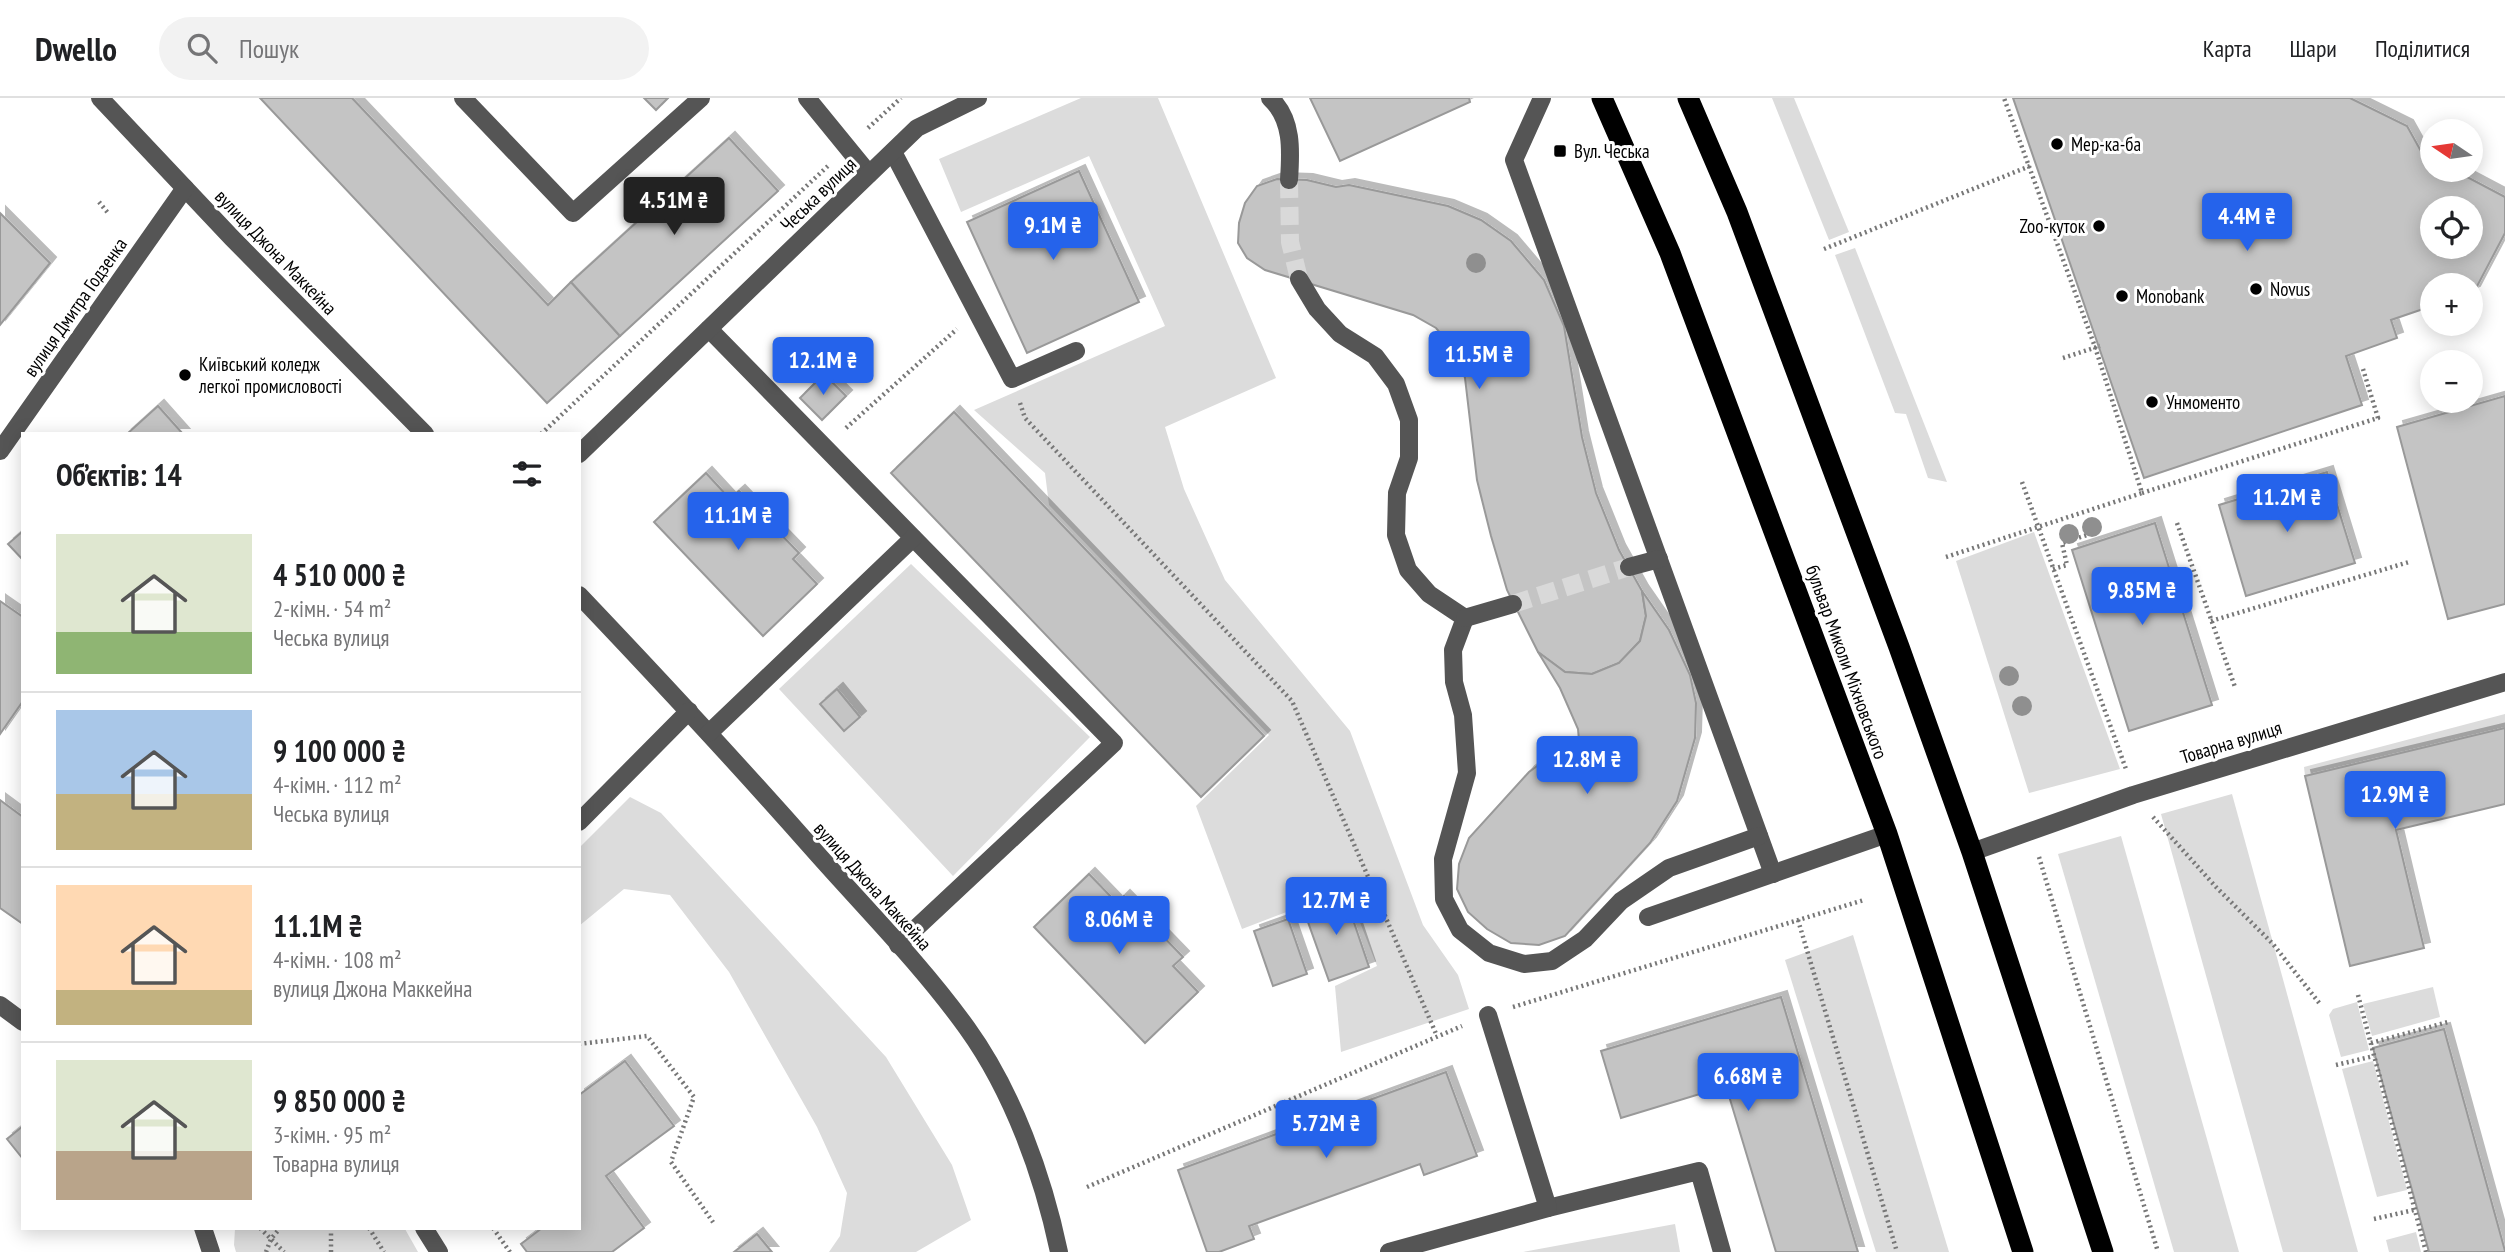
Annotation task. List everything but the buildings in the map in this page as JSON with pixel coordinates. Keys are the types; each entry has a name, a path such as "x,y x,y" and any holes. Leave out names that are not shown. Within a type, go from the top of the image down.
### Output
{"highway":[{"name":"бульвар Миколи Міхновського","path":"1602,98 1670,253 1887,834 2023,1252"},
{"path":"1688,98 1737,212 1899,647 1972,852 2103,1252"}],"street":[{"name":"вулиця Джона Маккейна","path":"100,98 423,432"},
{"path":"463,98 573,214 701,98"},
{"path":"807,98 869,174"},
{"name":"Чеська вулиця","path":"581,452 917,128 978,98"},
{"path":"1270,98 1277,104 1289,131 1289,180"},
{"path":"1542,98 1514,160 1773,874"},
{"path":"893,152 1012,379 1076,351"},
{"name":"вулиця Дмитра Годзенка","path":"0,451 185,188"},
{"path":"1299,279 1317,309 1340,334 1375,356 1396,384 1409,420 1409,458 1397,494 1396,535 1408,570 1429,594 1465,618 1513,604"},
{"path":"709,329 1114,743 898,946"},
{"path":"709,733 913,538"},
{"path":"1629,567 1659,559"},
{"name":"вулиця Джона Маккейна","path":"581,597 709,733 898,946 968,1030 1029,1145 1049,1204 1059,1252"},
{"path":"1465,618 1453,650 1454,682 1463,715 1467,773 1443,859 1444,898 1460,930 1489,953 1524,964 1552,961 1585,939 1621,901 1669,868 1759,836"},
{"name":"Товарна вулиця","path":"1972,852 2133,794 2505,682"},
{"path":"581,820 689,711"},
{"path":"1648,917 1887,834"},
{"path":"0,1004 21,1021"},
{"path":"1488,1015 1548,1208"},
{"path":"1390,1252 1548,1208 1699,1171 1723,1252"},
{"path":"204,1230 211,1252"},
{"path":"425,1230 439,1252"}],"path":[{"path":"543,432 901,98"},
{"path":"2004,98 2097,346 2141,493"},
{"path":"1824,249 2030,166"},
{"path":"99,202 108,213"},
{"path":"824,447 977,311"},
{"path":"2063,358 2097,346"},
{"path":"1946,557 2038,525 2378,418 2363,369"},
{"path":"1025,418 1292,701 1437,1036"},
{"path":"2022,482 2129,776"},
{"path":"2177,523 2235,687"},
{"path":"2053,569 2067,565 2062,542 2087,535"},
{"path":"2211,621 2409,562"},
{"path":"2133,794 2216,887 2273,944 2320,1003"},
{"path":"2032,831 2041,869 2158,1252"},
{"path":"1087,1186 1488,1015 1864,900"},
{"path":"1798,920 1897,1252"},
{"path":"2358,995 2426,1252"},
{"path":"2371,1043 2448,1022"},
{"path":"581,1044 647,1036 694,1097 671,1162 715,1225"},
{"path":"2336,1065 2374,1056"},
{"path":"2374,1219 2414,1210"},
{"path":"262,1230 284,1252"},
{"path":"266,1252 278,1230"},
{"path":"331,1230 331,1252"},
{"path":"370,1230 384,1252"},
{"path":"494,1230 510,1252"}],"shaded area":[{"path":"1081,98 1158,98 1276,378 1165,427 1184,489 1225,580 1350,731 1423,925 1458,975 1469,1009 1341,1052 1335,986 1377,966 1347,889 1242,929 1196,806 1269,735 1049,505 1045,473 974,410 1165,326 1089,156 961,212 939,159"},
{"path":"1772,98 1794,98 1849,232 1829,240"},
{"path":"1855,248 1947,482 1928,478 1906,414 1895,413 1835,255"},
{"path":"2034,532 2120,769 2029,793 1956,561"},
{"path":"911,564 1090,737 953,876 779,689"},
{"path":"2505,714 2505,728 2305,776 2304,767"},
{"path":"2232,794 2358,1252 2283,1252 2161,814"},
{"path":"630,797 661,813 886,1057 952,1165 971,1220 916,1252 829,1252 840,1236 847,1193 817,1127 729,972 670,895 624,889 581,924 581,846"},
{"path":"2121,836 2239,1252 2174,1252 2058,854"},
{"path":"1853,935 1949,1252 1876,1252 1785,960"},
{"path":"2433,987 2440,1017 2372,1036 2363,1004"},
{"path":"2357,1002 2369,1050 2341,1057 2329,1015 2333,1009"},
{"path":"2373,1061 2407,1190 2377,1197 2342,1069"},
{"path":"1675,1224 1680,1252 1523,1252"},
{"path":"235,1230 406,1230 418,1252 236,1252"},
{"path":"2416,1232 2421,1252 2389,1252 2386,1240"}],"tunnel":[{"path":"1289,180 1290,242 1299,279"},
{"path":"1513,604 1629,567"}],"place":[{"name":"Мер-ка-ба","path":"2057,144"},
{"name":"Вул. Чеська","path":"1560,151"},
{"name":"Zoo-куток","path":"2099,226"},
{"name":"Novus","path":"2256,289"},
{"name":"Monobank","path":"2122,296"},
{"name":"Київський коледж легкої промисловості","path":"185,375"},
{"name":"Унмоменто","path":"2152,402"}]}
